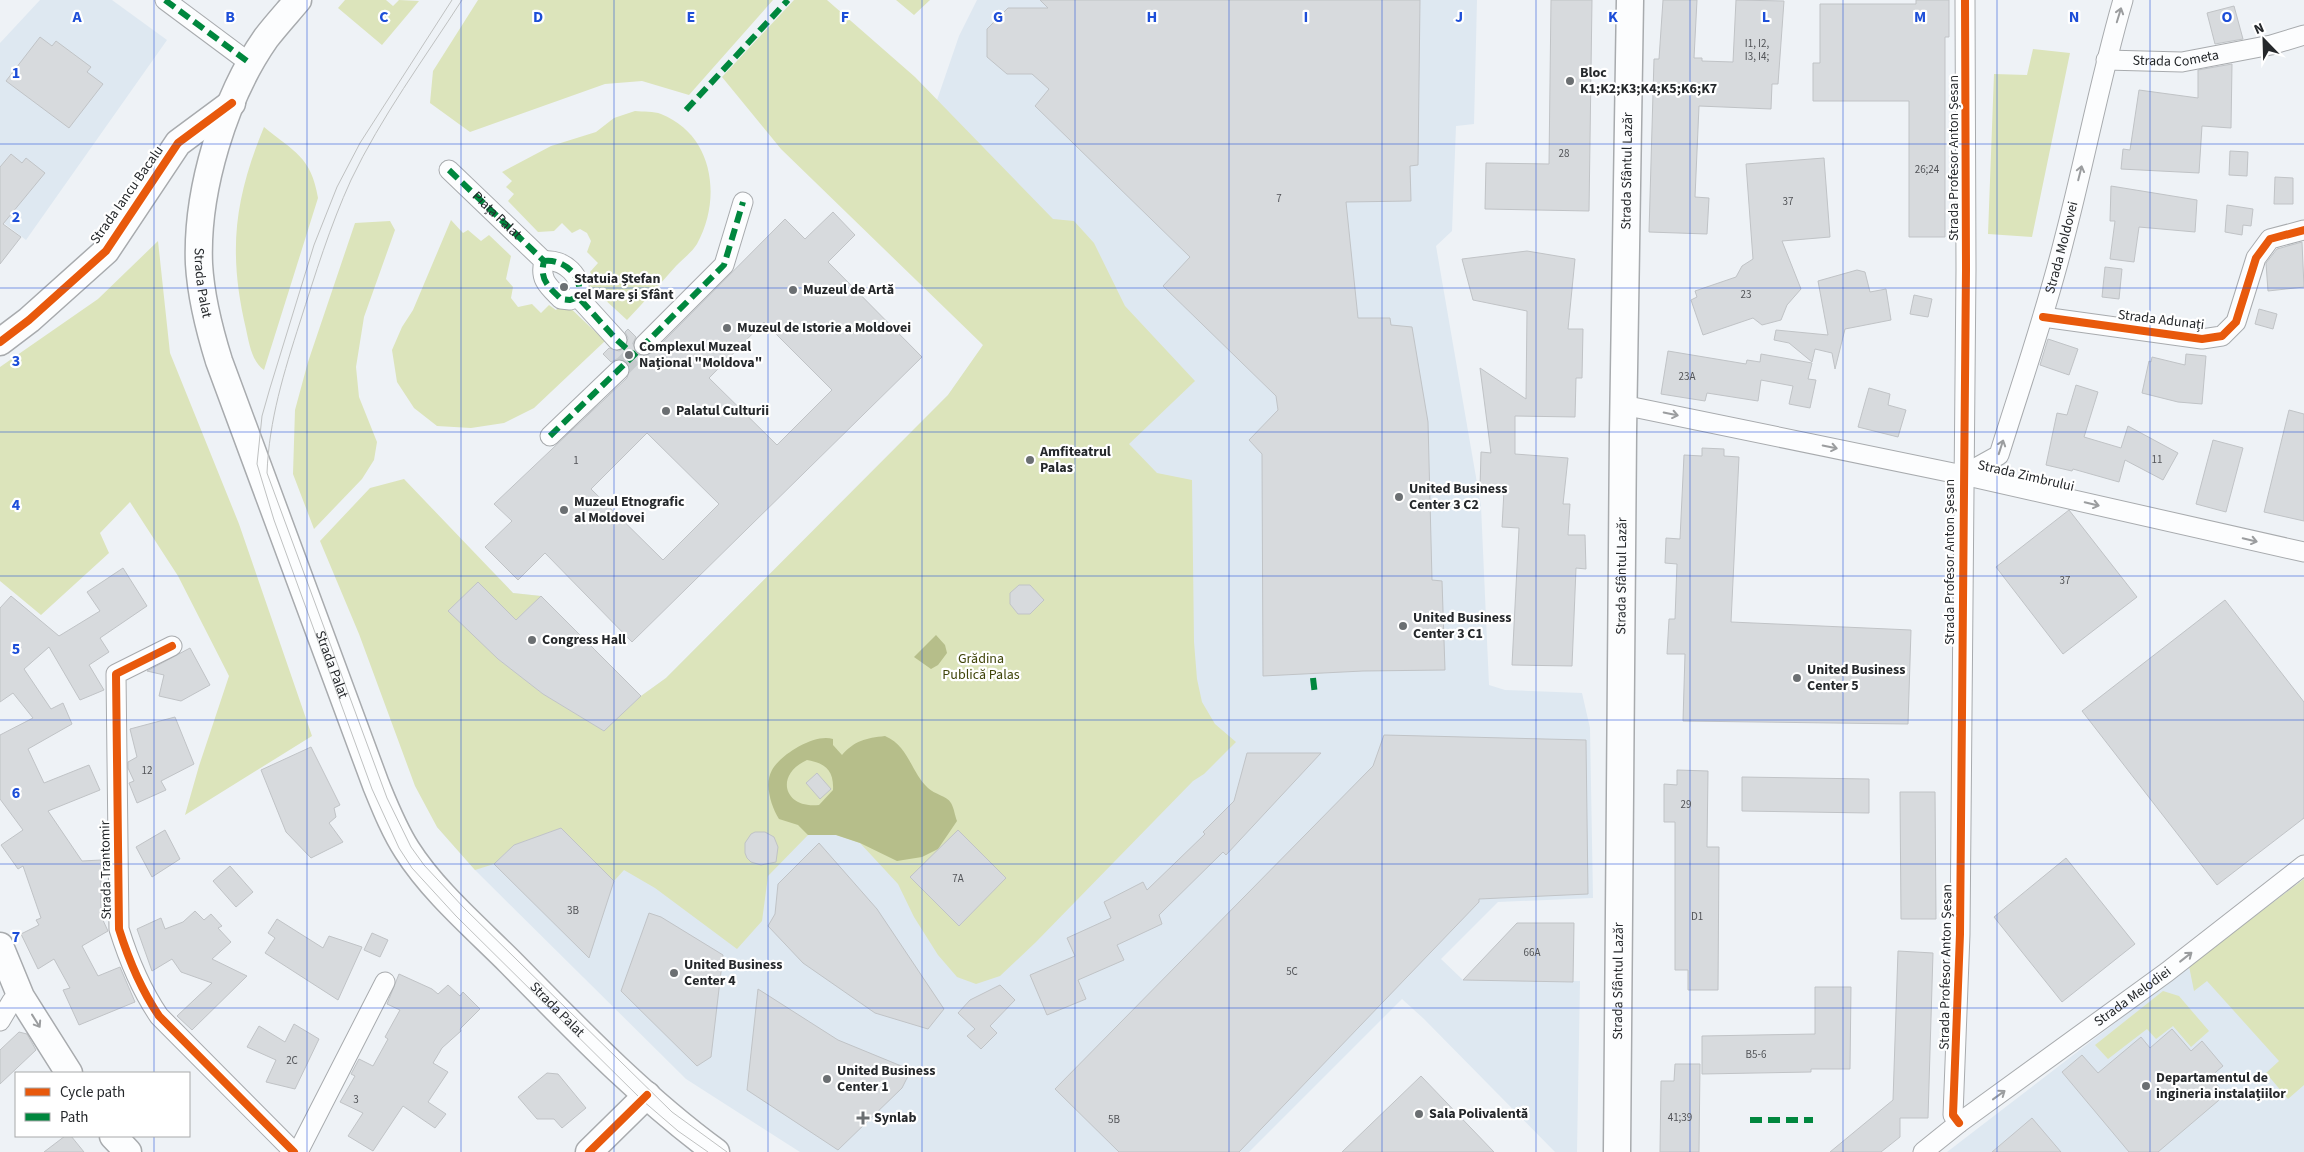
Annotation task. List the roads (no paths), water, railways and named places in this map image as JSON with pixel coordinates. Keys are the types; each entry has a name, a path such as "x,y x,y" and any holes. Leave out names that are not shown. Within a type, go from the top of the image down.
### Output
{"main road":[{"name":"Strada Palat","path":"298,0 267,38 250,64 232,103 216,145 203,204 199,264 207,325 273,508 388,813 412,857 449,900 544,996 682,1127 716,1152"},
{"name":"Strada Sfântul Lazăr","path":"1617,1152 1623,404 1630,0"},
{"name":"Strada Iancu Bacalu","path":"0,342 29,320 106,251 178,144 232,103"},
{"path":"0,946 21,997 68,1072"},
{"path":"589,1152 647,1095"},
{"path":"114,1137 128,1152"}],"street":[{"path":"165,0 250,64"},
{"name":"Strada Profesor Anton Șesan","path":"1959,1123 1953,1115 1960,934 1966,269 1965,0"},
{"name":"Strada Moldovei","path":"1964,475 1998,455 2043,317 2068,222 2106,60 2123,0"},
{"name":"Strada Cometa","path":"2106,60 2182,62 2271,45 2304,35"},
{"name":"Piața Palat","path":"449,170 544,262"},
{"path":"644,345 724,264 743,202"},
{"name":"Strada Adunați","path":"2043,317 2202,339 2222,336 2236,322 2256,258 2270,239 2304,230"},
{"path":"553,260 561,262 579,281 581,289 578,297 562,299 543,281 541,271 544,262 553,260"},
{"path":"578,297 617,340"},
{"path":"550,436 619,370"},
{"name":"Strada Zimbrului","path":"1623,404 1964,475 2304,552"},
{"name":"Strada Trantomir","path":"172,646 116,674 119,929 128,960 142,990 159,1016 294,1152"},
{"name":"Strada Melodiei","path":"1959,1123 2166,972 2304,866"},
{"path":"298,1152 385,982"},
{"path":"0,1021 12,1001 21,997"},
{"path":"1923,1152 1959,1123"}],"tunnel":[{"path":"619,370 644,345"}],"tram line":[{"path":"452,0 360,143 337,187 314,245 270,388 262,416 257,464 274,520 372,789 399,848 412,868 456,916 642,1100 678,1131 708,1152"},
{"path":"462,0 376,134 343,197 317,269 283,378 274,415 267,473 387,798 411,847 424,865 465,909 672,1112 727,1152"}],"place":[{"name":"Bloc K1;K2;K3;K4;K5;K6;K7","path":"1570,81"},
{"name":"Statuia Ștefan cel Mare și Sfânt","path":"564,287"},
{"name":"Muzeul de Artă","path":"793,290"},
{"name":"Muzeul de Istorie a Moldovei","path":"727,328"},
{"name":"Complexul Muzeal Național \"Moldova\"","path":"629,355"},
{"name":"Palatul Culturii","path":"666,411"},
{"name":"Amfiteatrul Palas","path":"1030,460"},
{"name":"United Business Center 3 C2","path":"1399,497"},
{"name":"Muzeul Etnografic al Moldovei","path":"564,510"},
{"name":"United Business Center 3 C1","path":"1403,626"},
{"name":"Congress Hall","path":"532,640"},
{"name":"United Business Center 5","path":"1797,678"},
{"name":"United Business Center 4","path":"674,973"},
{"name":"United Business Center 1","path":"827,1079"},
{"name":"Departamentul de ingineria instalațiilor","path":"2146,1086"},
{"name":"Sala Polivalentă","path":"1419,1114"},
{"name":"Synlab","path":"863,1118"}],"park label":[{"name":"Grădina Publică Palas","path":"981,668"}]}
